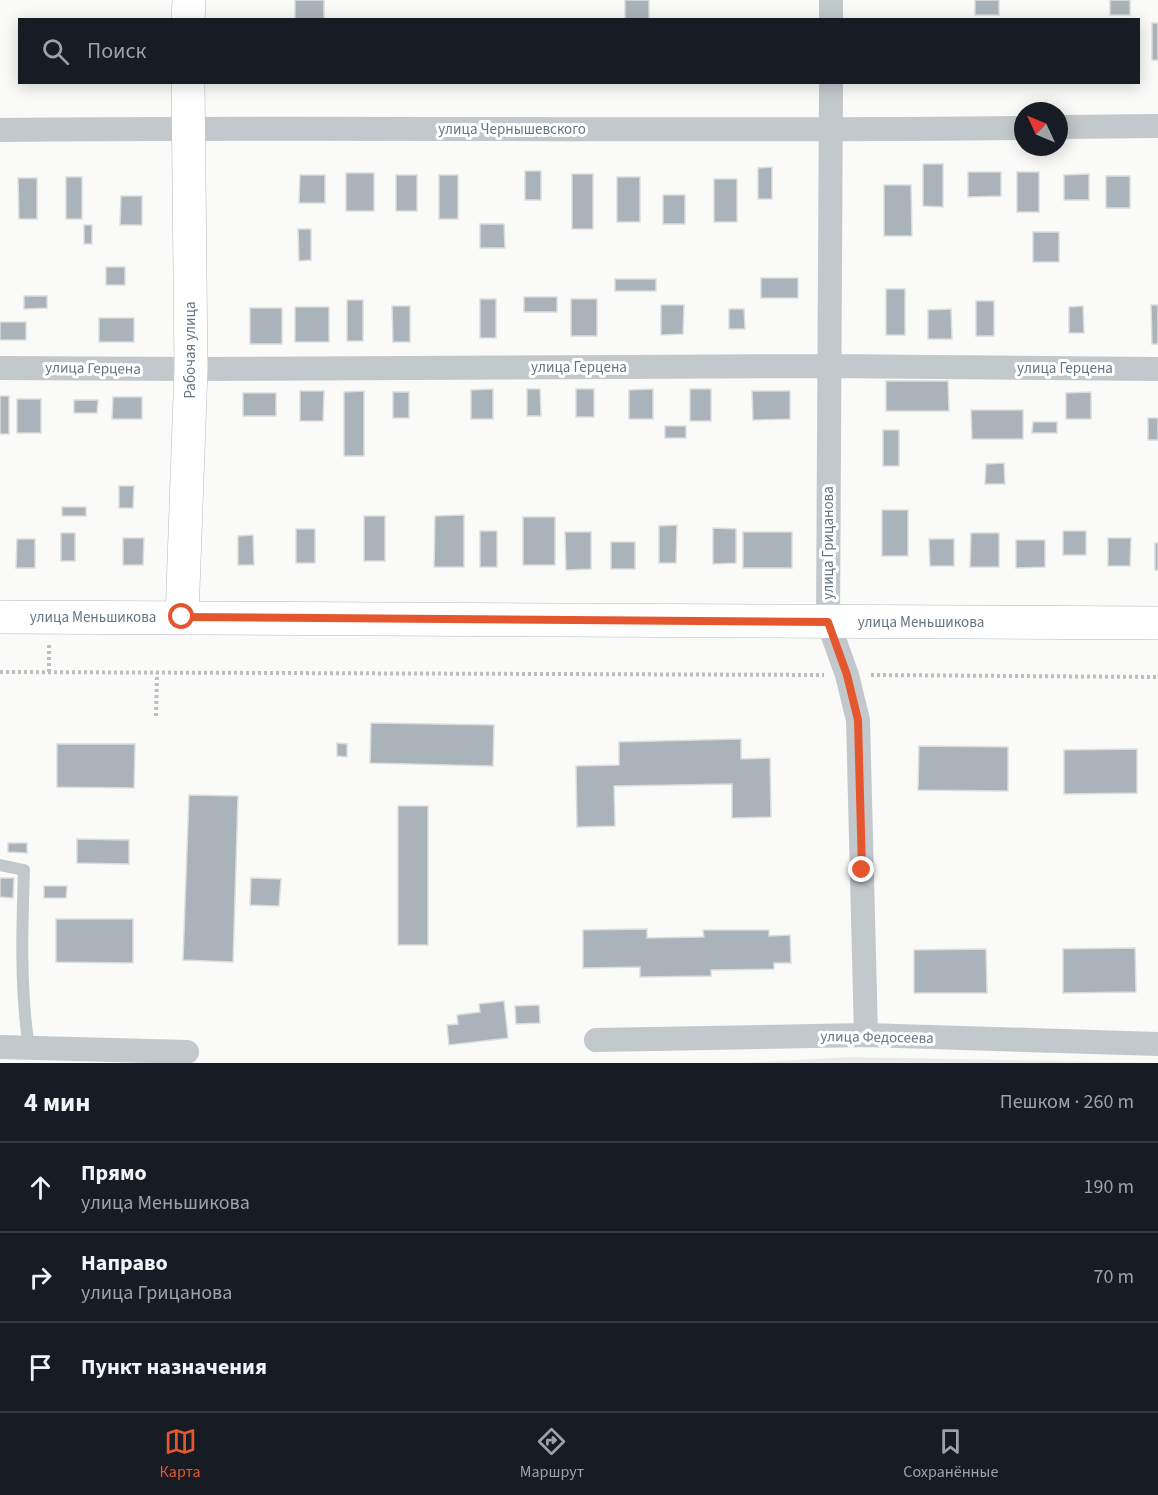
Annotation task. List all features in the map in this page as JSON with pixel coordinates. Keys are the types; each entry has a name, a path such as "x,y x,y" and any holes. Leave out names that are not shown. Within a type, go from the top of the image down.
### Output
{"main road":[{"path":"188,18 189,0"},
{"name":"Рабочая улица","path":"182,617 191,369 188,84"},
{"name":"улица Меньшикова","path":"0,617 1158,623"}],"street":[{"path":"831,0 831,18"},
{"name":"улица Грицанова","path":"831,84 828,622 847,675 858,720 866,1035"},
{"path":"1068,127 1158,126"},
{"name":"улица Чернышевского","path":"0,130 1014,128"},
{"name":"улица Герцена","path":"0,368 829,366 1158,369"},
{"name":"улица Федосеева","path":"596,1040 866,1035 1158,1044"},
{"path":"0,1047 188,1052"}],"lane":[{"path":"0,865 24,870 22,936 25,1024 29,1048"}],"path":[{"path":"0,672 1158,677"},
{"path":"156,716 157,673"}],"shaded area":[{"path":"849,1057 1152,1063 743,1063"}],"building":[{"path":"295,0 324,0 324,18 295,18"},
{"path":"625,0 649,0 649,18 625,18"},
{"path":"975,0 999,0 999,15 975,15"},
{"path":"1110,0 1130,0 1130,15 1110,15"},
{"path":"1152,23 1158,23 1158,60 1152,60"},
{"path":"923,164 943,164 943,207 923,206"},
{"path":"772,167 772,199 758,199 758,168"},
{"path":"525,171 541,171 541,200 525,200"},
{"path":"968,172 1001,172 1001,196 968,197"},
{"path":"1017,172 1039,172 1039,212 1017,212"},
{"path":"346,173 374,173 374,211 346,211"},
{"path":"572,174 593,174 593,229 572,229"},
{"path":"1089,174 1089,200 1064,200 1064,175"},
{"path":"300,175 325,175 325,203 299,203"},
{"path":"396,175 417,175 417,211 396,211"},
{"path":"439,175 458,175 458,219 439,219"},
{"path":"1106,176 1130,176 1130,208 1106,208"},
{"path":"66,177 82,177 82,219 66,219"},
{"path":"617,177 640,177 640,222 617,222"},
{"path":"18,178 37,178 37,219 19,219"},
{"path":"714,179 737,179 737,222 714,222"},
{"path":"884,185 911,185 912,236 884,236"},
{"path":"663,195 685,195 685,224 663,224"},
{"path":"121,196 142,196 142,225 120,225"},
{"path":"480,224 504,224 505,248 480,248"},
{"path":"84,225 92,225 92,244 84,244"},
{"path":"298,229 311,229 311,260 299,261"},
{"path":"1033,232 1059,232 1059,262 1033,262"},
{"path":"106,267 125,267 125,285 106,285"},
{"path":"761,278 798,278 798,298 761,298"},
{"path":"615,279 656,279 656,291 615,291"},
{"path":"886,289 905,289 905,335 886,335"},
{"path":"24,296 47,296 47,308 24,309"},
{"path":"524,297 557,297 557,312 524,312"},
{"path":"480,299 496,299 496,338 480,338"},
{"path":"571,299 597,299 597,336 571,336"},
{"path":"347,300 363,300 363,341 347,341"},
{"path":"976,301 994,301 994,336 976,336"},
{"path":"661,305 684,305 683,334 661,335"},
{"path":"1151,305 1158,305 1158,344 1152,344"},
{"path":"392,306 410,306 410,342 393,342"},
{"path":"1083,306 1084,333 1069,333 1069,307"},
{"path":"295,307 329,307 329,342 295,342"},
{"path":"250,308 282,308 282,344 250,344"},
{"path":"729,309 744,309 745,329 729,329"},
{"path":"951,309 952,339 928,339 928,310"},
{"path":"99,318 134,318 134,342 99,342"},
{"path":"0,322 26,322 26,340 0,340"},
{"path":"886,381 948,381 949,411 886,411"},
{"path":"493,389 493,419 471,419 471,390"},
{"path":"527,389 540,389 541,416 527,416"},
{"path":"576,389 594,389 594,417 576,417"},
{"path":"653,389 653,419 629,419 629,390"},
{"path":"690,389 711,389 711,421 690,421"},
{"path":"300,391 324,391 323,421 300,421"},
{"path":"364,391 364,456 344,456 344,392"},
{"path":"752,391 790,391 790,419 753,420"},
{"path":"393,392 409,392 409,418 393,418"},
{"path":"1091,392 1091,419 1066,419 1066,393"},
{"path":"243,393 276,393 276,416 243,416"},
{"path":"0,396 9,396 9,434 0,434"},
{"path":"113,397 142,397 142,419 112,419"},
{"path":"17,399 41,399 41,433 17,433"},
{"path":"74,400 98,400 97,413 74,413"},
{"path":"971,410 1023,410 1023,439 972,439"},
{"path":"1148,418 1158,418 1158,440 1148,440"},
{"path":"1033,422 1057,422 1057,433 1032,433"},
{"path":"665,426 686,426 686,438 665,438"},
{"path":"883,430 899,430 899,466 883,466"},
{"path":"1004,463 1005,484 985,484 986,464"},
{"path":"119,486 134,486 133,508 119,508"},
{"path":"62,507 86,507 86,516 62,516"},
{"path":"882,510 908,510 908,556 882,556"},
{"path":"464,515 464,567 434,567 435,516"},
{"path":"364,516 385,516 385,561 364,561"},
{"path":"523,517 555,517 555,565 523,565"},
{"path":"677,525 676,563 659,563 659,526"},
{"path":"713,528 736,529 736,563 713,564"},
{"path":"296,529 315,529 315,563 296,563"},
{"path":"480,531 497,531 497,567 480,567"},
{"path":"1063,531 1086,531 1086,555 1063,555"},
{"path":"565,532 591,532 591,569 566,570"},
{"path":"743,532 792,532 792,568 743,568"},
{"path":"61,533 75,533 75,561 61,561"},
{"path":"971,533 999,533 999,567 970,567"},
{"path":"253,535 254,565 238,565 238,536"},
{"path":"123,538 144,538 143,565 123,565"},
{"path":"1108,538 1131,538 1130,566 1108,566"},
{"path":"17,539 35,539 35,568 16,568"},
{"path":"929,539 954,539 954,566 930,566"},
{"path":"1016,540 1045,540 1045,567 1016,568"},
{"path":"611,542 635,542 635,569 611,569"},
{"path":"1155,543 1158,543 1158,570 1155,570"},
{"path":"371,723 494,725 493,766 370,763"},
{"path":"741,739 741,759 770,758 771,817 732,818 732,784 614,786 615,826 577,827 576,766 619,765 619,742"},
{"path":"337,743 347,744 347,757 337,756"},
{"path":"57,744 135,744 134,788 57,787"},
{"path":"919,746 1008,747 1008,791 918,790"},
{"path":"1137,749 1137,793 1064,794 1064,750"},
{"path":"189,795 238,796 233,962 183,960"},
{"path":"398,806 428,806 428,945 398,945"},
{"path":"77,839 129,840 129,864 77,863"},
{"path":"8,843 27,843 27,853 8,852"},
{"path":"0,878 14,878 13,898 0,897"},
{"path":"251,878 281,879 279,906 250,905"},
{"path":"44,886 67,886 66,898 44,898"},
{"path":"56,919 133,919 133,963 56,962"},
{"path":"647,929 647,938 704,937 703,930 769,930 769,936 790,935 791,963 774,963 774,969 711,970 711,976 640,977 640,967 583,968 583,930"},
{"path":"1135,948 1136,992 1063,993 1063,949"},
{"path":"986,949 987,993 914,993 914,950"},
{"path":"504,1001 508,1038 449,1045 447,1025 458,1024 457,1015 480,1012 479,1004"},
{"path":"539,1005 540,1023 516,1024 515,1006"}],"route":[{"path":"182,617 828,622 847,675 858,720 862,870"}]}
